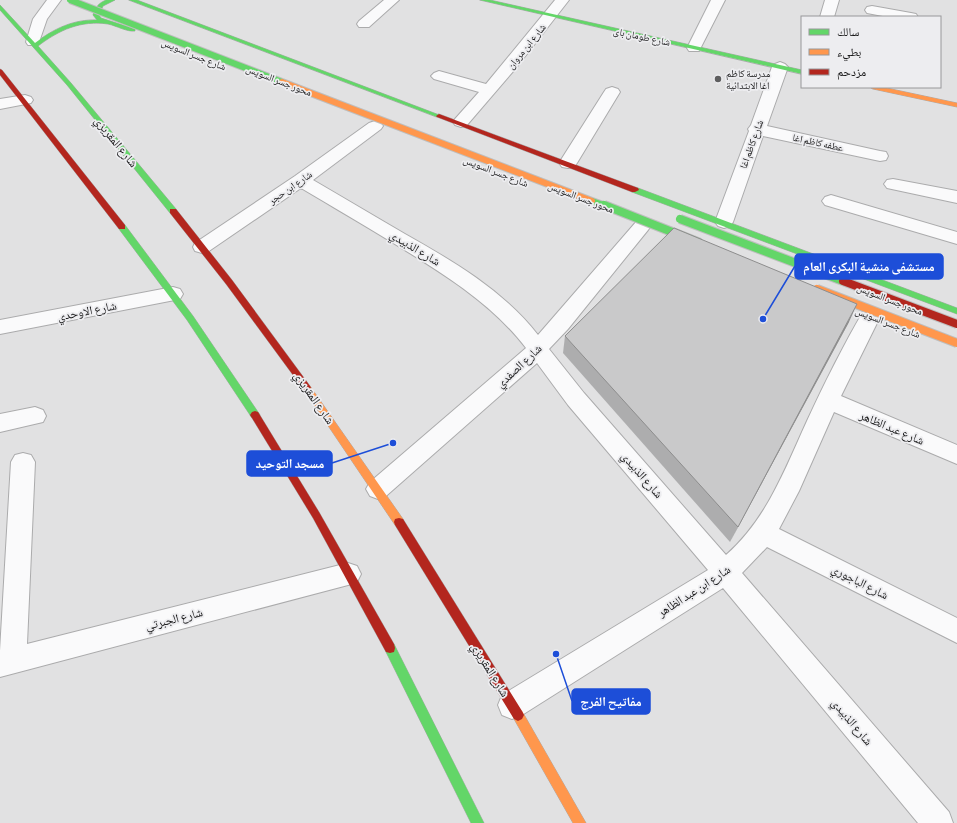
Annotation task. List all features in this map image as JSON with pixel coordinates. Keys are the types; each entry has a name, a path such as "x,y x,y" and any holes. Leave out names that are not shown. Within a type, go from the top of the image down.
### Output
{"main road":[{"name":"محور جسر السويس","path":"70,0 711,250"},
{"path":"105,0 123,6"},
{"path":"132,0 461,122 957,312"},
{"name":"شارع طومان باى","path":"483,0 801,72"},
{"path":"107,22 100,19 96,15 96,10 100,6 123,6"},
{"name":"شارع المقريزي","path":"0,7 35,43 202,247 309,389 378,489 512,705 580,823"},
{"name":"شارع جسر السويس","path":"35,43 65,27 84,22 107,22 375,126 642,226 711,250"},
{"path":"0,70 25,100 173,294 225,369 272,442 348,574 426,720 473,822"},
{"path":"878,88 957,105"},
{"name":"محور جسر السويس","path":"672,216 957,324"},
{"name":"شارع جسر السويس","path":"807,287 872,315 955,346"},
{"name":"محور جسر السويس","path":"807,287 955,346"},
{"path":"955,346 940,334 938,329 939,323 947,315 957,312"}],"street":[{"path":"35,43 40,19 54,0"},
{"path":"364,24 392,0"},
{"name":"شارع ابن مروان","path":"461,122 551,16 562,0"},
{"path":"694,48 718,0"},
{"path":"827,16 832,0"},
{"path":"872,9 906,16"},
{"name":"شارع كاظم اغا","path":"724,222 756,129 780,66"},
{"path":"440,76 489,90"},
{"path":"568,163 612,92"},
{"path":"0,104 25,100"},
{"name":"شارع ابن حجر","path":"202,247 301,180 375,126"},
{"name":"عطفه كاظم اغا","path":"756,129 880,156"},
{"name":"شارع الذبيدي","path":"301,180 464,278 511,319 538,350 576,399 938,823"},
{"path":"893,184 957,197"},
{"path":"831,201 957,238"},
{"name":"شارع الصفدي","path":"378,489 538,350 642,226"},
{"name":"شارع الاوحدي","path":"0,327 173,294"},
{"name":"شارع ابن عبد الظاهر","path":"512,705 725,572 744,556 763,533 778,507 828,400 872,315"},
{"name":"شارع عبد الظاهر","path":"828,400 957,455"},
{"path":"0,423 35,416"},
{"path":"6,662 23,462"},
{"name":"شارع الباجوري","path":"763,533 957,631"},
{"name":"شارع الجبرتي","path":"6,662 348,574"}],"building":[{"path":"674,228 857,304 738,527 565,336"}],"traffic: fast":[{"path":"70,0 282,82"},
{"path":"107,22 99,19 96,15 101,5 112,0"},
{"path":"132,0 439,116"},
{"path":"483,0 801,72"},
{"path":"0,7 69,84 173,211"},
{"path":"36,45 58,30 82,22 107,22 133,30"},
{"path":"635,190 957,311"},
{"path":"592,201 700,243"},
{"path":"680,219 843,281"},
{"path":"122,227 190,318 255,415"},
{"path":"390,648 478,823"}],"traffic: slow":[{"path":"282,82 592,201"},
{"path":"878,88 957,105"},
{"path":"817,289 957,343"},
{"path":"307,388 399,522"},
{"path":"518,715 580,823"}],"traffic: jam":[{"path":"0,71 122,227"},
{"path":"439,116 635,190"},
{"path":"173,211 229,282 307,388"},
{"path":"843,281 957,324"},
{"path":"255,415 316,515 390,648"},
{"path":"399,522 518,715"}],"place":[{"name":"مدرسة كاظم اغا الابتدائية","path":"718,79"},
{"name":"مستشفى منشية البكرى العام","path":"763,319"},
{"name":"مسجد التوحيد","path":"393,443"},
{"name":"مفاتيح الفرج","path":"556,654"}]}
